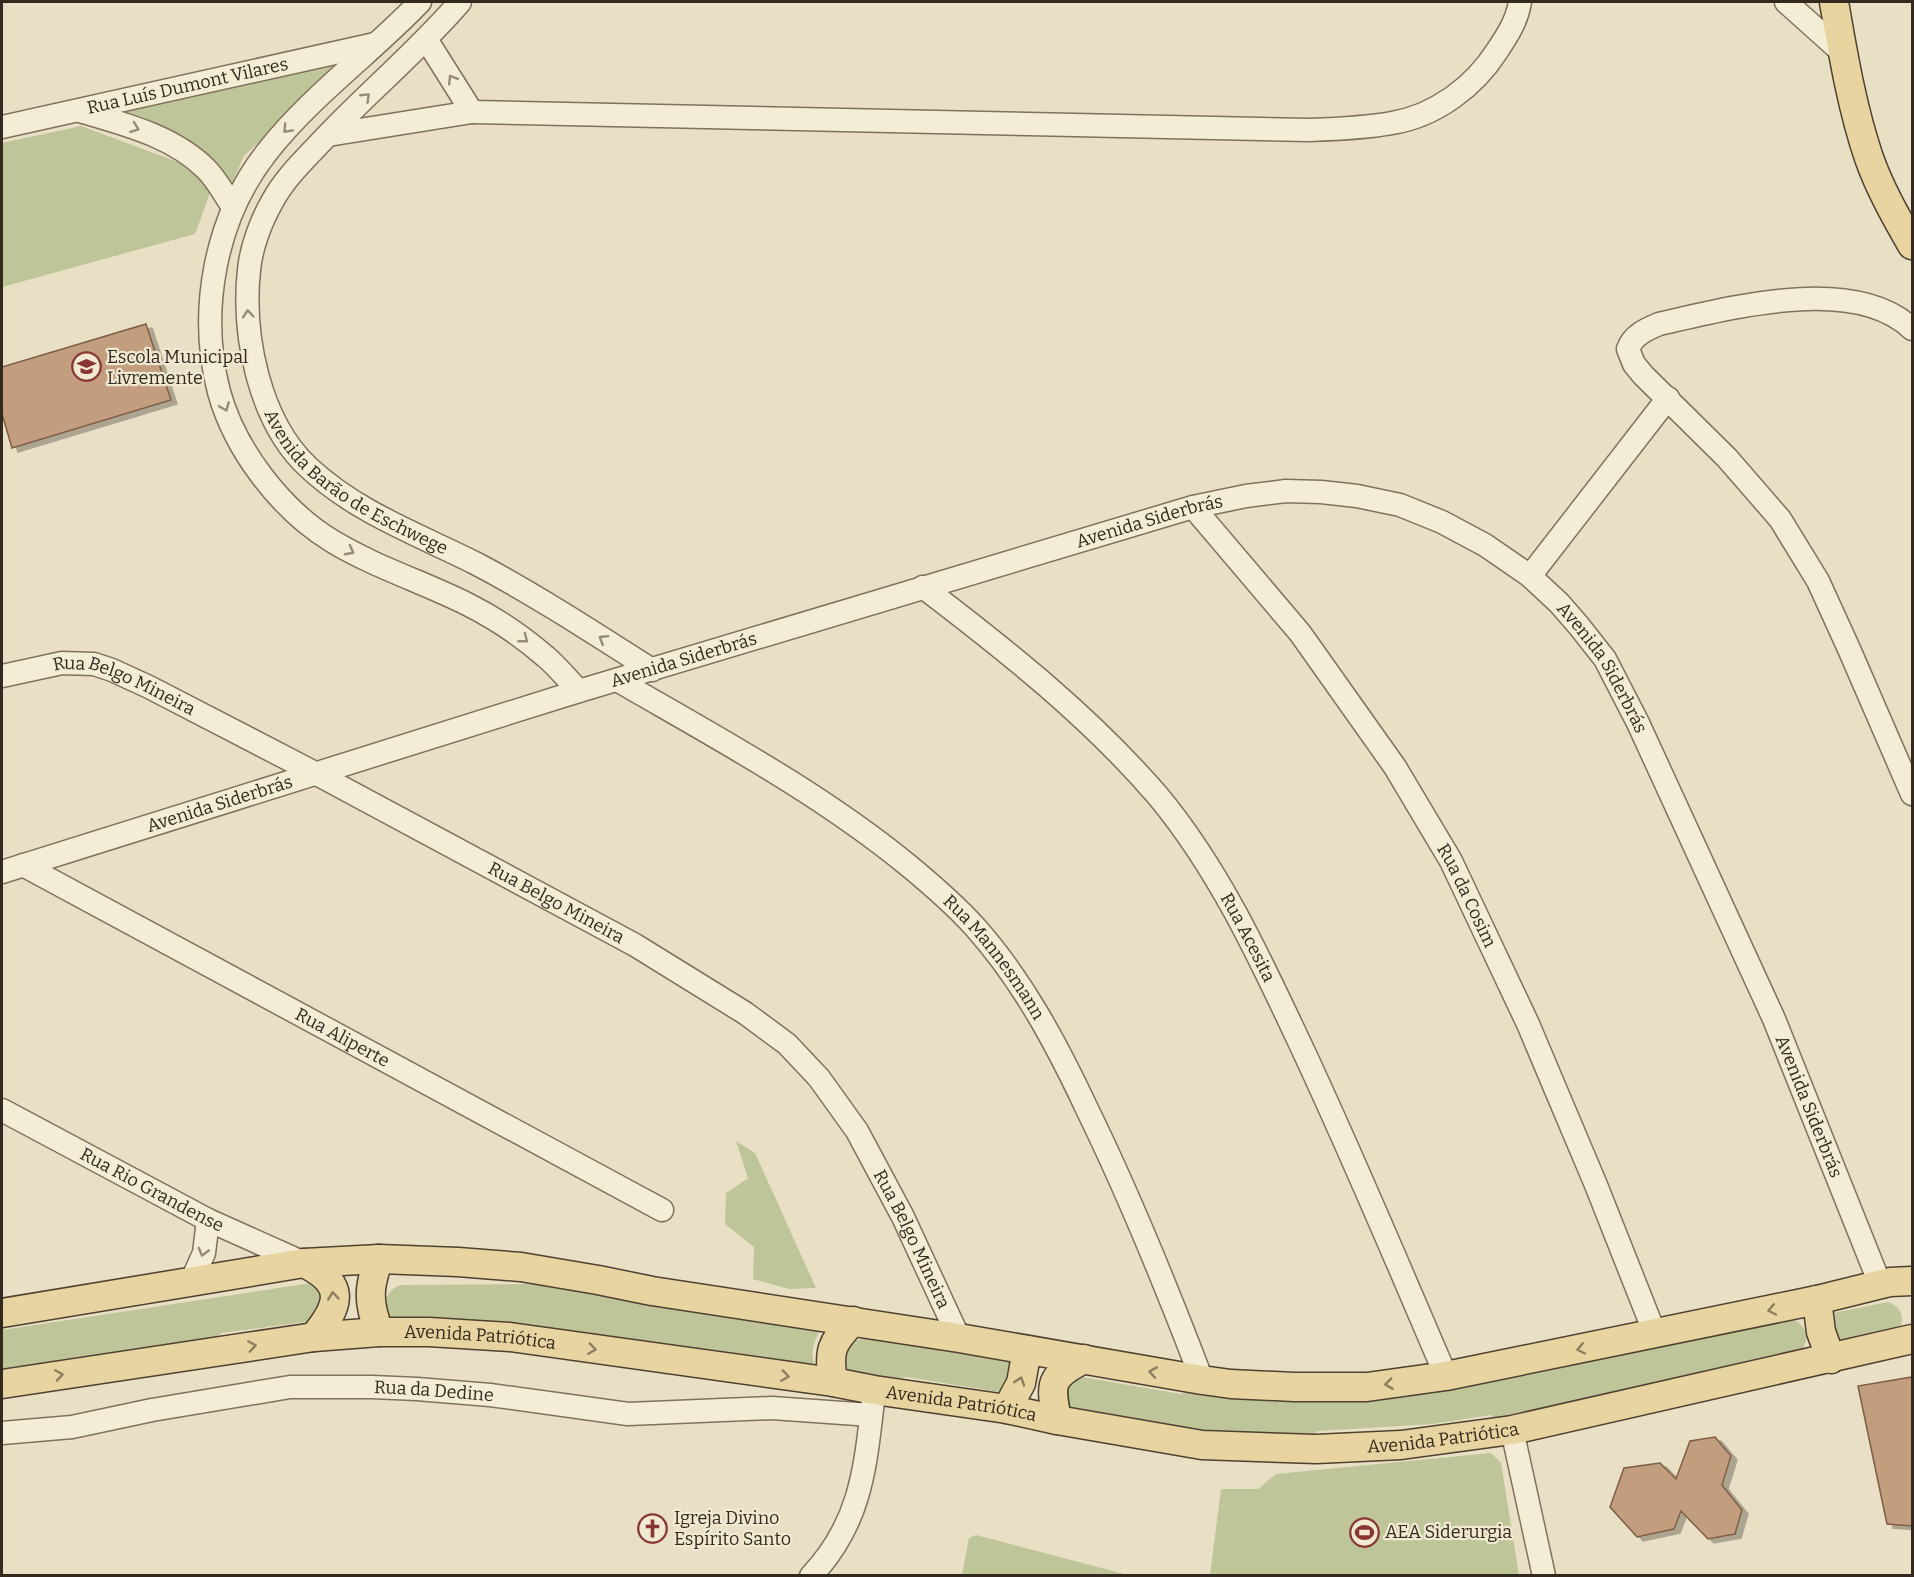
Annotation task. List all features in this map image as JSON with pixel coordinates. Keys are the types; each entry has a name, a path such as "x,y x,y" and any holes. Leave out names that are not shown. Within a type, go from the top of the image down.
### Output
{"main road":[{"path":"1834,2 1869,159 1893,213 1912,245"},
{"path":"2,1312 304,1263 379,1259 458,1262 521,1267 652,1291 959,1338 1202,1380 1294,1387 1356,1387 1446,1376 1894,1283 1912,1303"},
{"path":"379,1259 372,1280 369,1300 379,1332"},
{"path":"304,1263 329,1280 335,1295 332,1312 314,1337"},
{"path":"1817,1300 1821,1332 1831,1359"},
{"path":"833,1382 830,1359 832,1345 853,1321"},
{"name":"Avenida Patriótica","path":"2,1384 314,1337 379,1332 429,1332 510,1337 833,1382 872,1402 1006,1409 1057,1420 1202,1444 1304,1449 1401,1444 1512,1430 1912,1340"},
{"path":"1006,1409 1021,1383 1027,1350"},
{"path":"1057,1420 1053,1398 1054,1383 1066,1369 1084,1359"}],"street":[{"path":"420,2 286,130 253,172 233,207 213,280 212,357 220,394 237,437 265,480 304,521 332,541 367,560 467,604 515,632 548,658 579,691"},
{"name":"Avenida Barão de Eschwege","path":"460,2 426,39 328,135 282,186 271,202 249,268 247,304 251,348 265,400 285,438 306,466 348,499 474,563 544,602 652,670"},
{"path":"328,135 472,112 1309,130 1361,127 1395,123 1426,112 1454,97 1488,64 1511,29 1520,2"},
{"path":"1786,2 1844,54"},
{"path":"426,39 472,112"},
{"name":"Rua Luís Dumont Vilares","path":"2,127 376,44"},
{"path":"79,111 144,131 185,152 214,178 233,207"},
{"path":"223,237 254,249"},
{"path":"1910,781 1818,581 1780,519 1727,458 1643,375 1634,364 1629,353 1629,346 1634,339 1659,324 1732,308 1798,299 1833,298 1860,302 1894,314 1912,329"},
{"path":"1530,576 1668,398"},
{"name":"Avenida Siderbrás","path":"2,872 579,691 1193,507 1246,496 1286,491 1357,496 1400,505 1442,522 1485,545 1530,576 1559,603 1605,659 1638,723 1894,1283"},
{"name":"Rua da Cosim","path":"1193,507 1306,642 1395,767 1451,861 1528,1024 1596,1185 1654,1334"},
{"name":"Rua Acesita","path":"923,588 988,636 1080,714 1117,751 1187,834 1220,884 1258,953 1327,1099 1446,1376"},
{"name":"Rua Belgo Mineira","path":"2,676 62,663 94,664 112,670 315,773 635,945 727,1001 787,1044 819,1078 857,1131 903,1217 959,1338"},
{"name":"Rua Mannesmann","path":"617,680 825,803 940,892 975,927 1003,962 1057,1046 1110,1155 1202,1380"},
{"name":"Rua Aliperte","path":"23,865 662,1210"},
{"name":"Rua Rio Grandense","path":"2,1110 208,1220 304,1263"},
{"path":"191,1282 204,1253 208,1220"},
{"name":"Rua da Dedine","path":"2,1433 72,1427 152,1410 290,1388 417,1389 490,1395 628,1414 872,1402"},
{"path":"811,1575 829,1556 845,1530 858,1498 866,1461 872,1402"},
{"path":"1512,1430 1544,1575"}],"green space":[{"path":"346,59 244,156 227,194 221,177 208,154 111,111"},
{"path":"81,126 194,168 210,193 195,234 2,287 2,143"},
{"path":"736,1141 755,1153 816,1288 789,1289 753,1279 754,1247 725,1224 726,1193 748,1178"},
{"path":"318,1282 326,1319 222,1333 206,1344 2,1374 2,1330"},
{"path":"541,1284 823,1327 813,1348 816,1371 392,1321 385,1305 391,1291 401,1285"},
{"path":"1888,1302 1898,1308 1902,1317 1900,1327 1893,1336 1836,1341 1830,1320 1833,1313"},
{"path":"1792,1319 1801,1325 1806,1333 1805,1343 1800,1352 1499,1421 1491,1415 1432,1424 1318,1431 1298,1443 1238,1438 1072,1412 1067,1402 1069,1387 1082,1377 1181,1394 1204,1389 1246,1392"},
{"path":"860,1339 882,1339 1013,1361 1006,1393 907,1377 886,1380 850,1375 845,1361 849,1346"},
{"name":"AEA Siderurgia","path":"1491,1453 1501,1463 1519,1575 1210,1575 1221,1489 1258,1489 1276,1474"},
{"path":"976,1535 1128,1575 962,1575 969,1538"}],"building":[{"name":"Escola Municipal Livremente","path":"146,324 171,400 12,448 2,414 2,367"},
{"path":"1912,1377 1912,1526 1887,1524 1858,1386"},
{"path":"1715,1437 1731,1456 1722,1485 1742,1510 1735,1534 1708,1539 1681,1511 1674,1529 1637,1537 1610,1507 1624,1468 1660,1463 1676,1479 1690,1441"}],"place":[{"name":"Escola Municipal Livremente","path":"86,367"},
{"name":"Igreja Divino Espírito Santo","path":"653,1528"},
{"name":"AEA Siderurgia","path":"1364,1532"}]}
